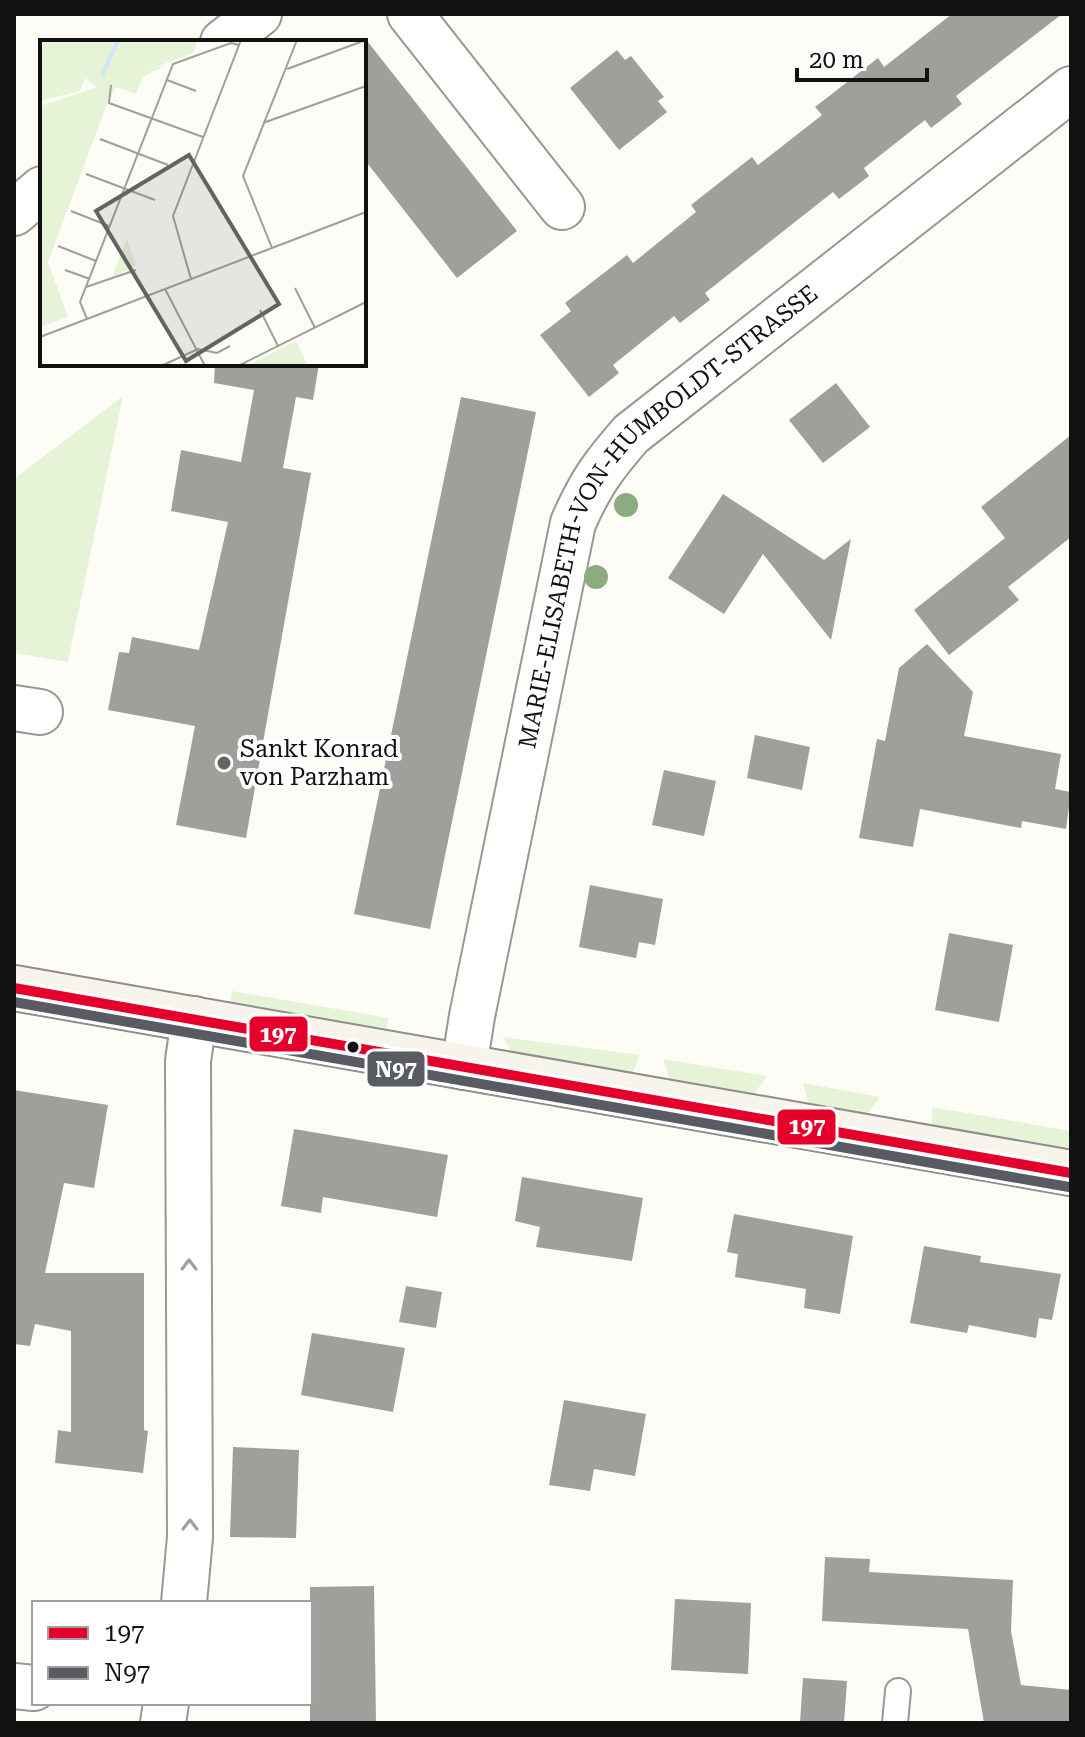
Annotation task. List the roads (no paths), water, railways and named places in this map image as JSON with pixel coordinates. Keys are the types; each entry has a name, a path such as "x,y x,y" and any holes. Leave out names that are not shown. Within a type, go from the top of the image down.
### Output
{"main road":[{"path":"14,988 1071,1173"}],"street":[{"path":"226,40 259,14"},
{"path":"410,14 562,207"},
{"name":"MARIE-ELISABETH-VON-HUMBOLDT-STRASSE","path":"464,1067 573,523 587,490 631,434 1071,89"},
{"path":"184,1601 190,1537 188,1061 194,1019"}],"lane":[{"path":"895,1723 898,1691"}],"place":[{"name":"Sankt Konrad von Parzham","path":"224,763"}]}
